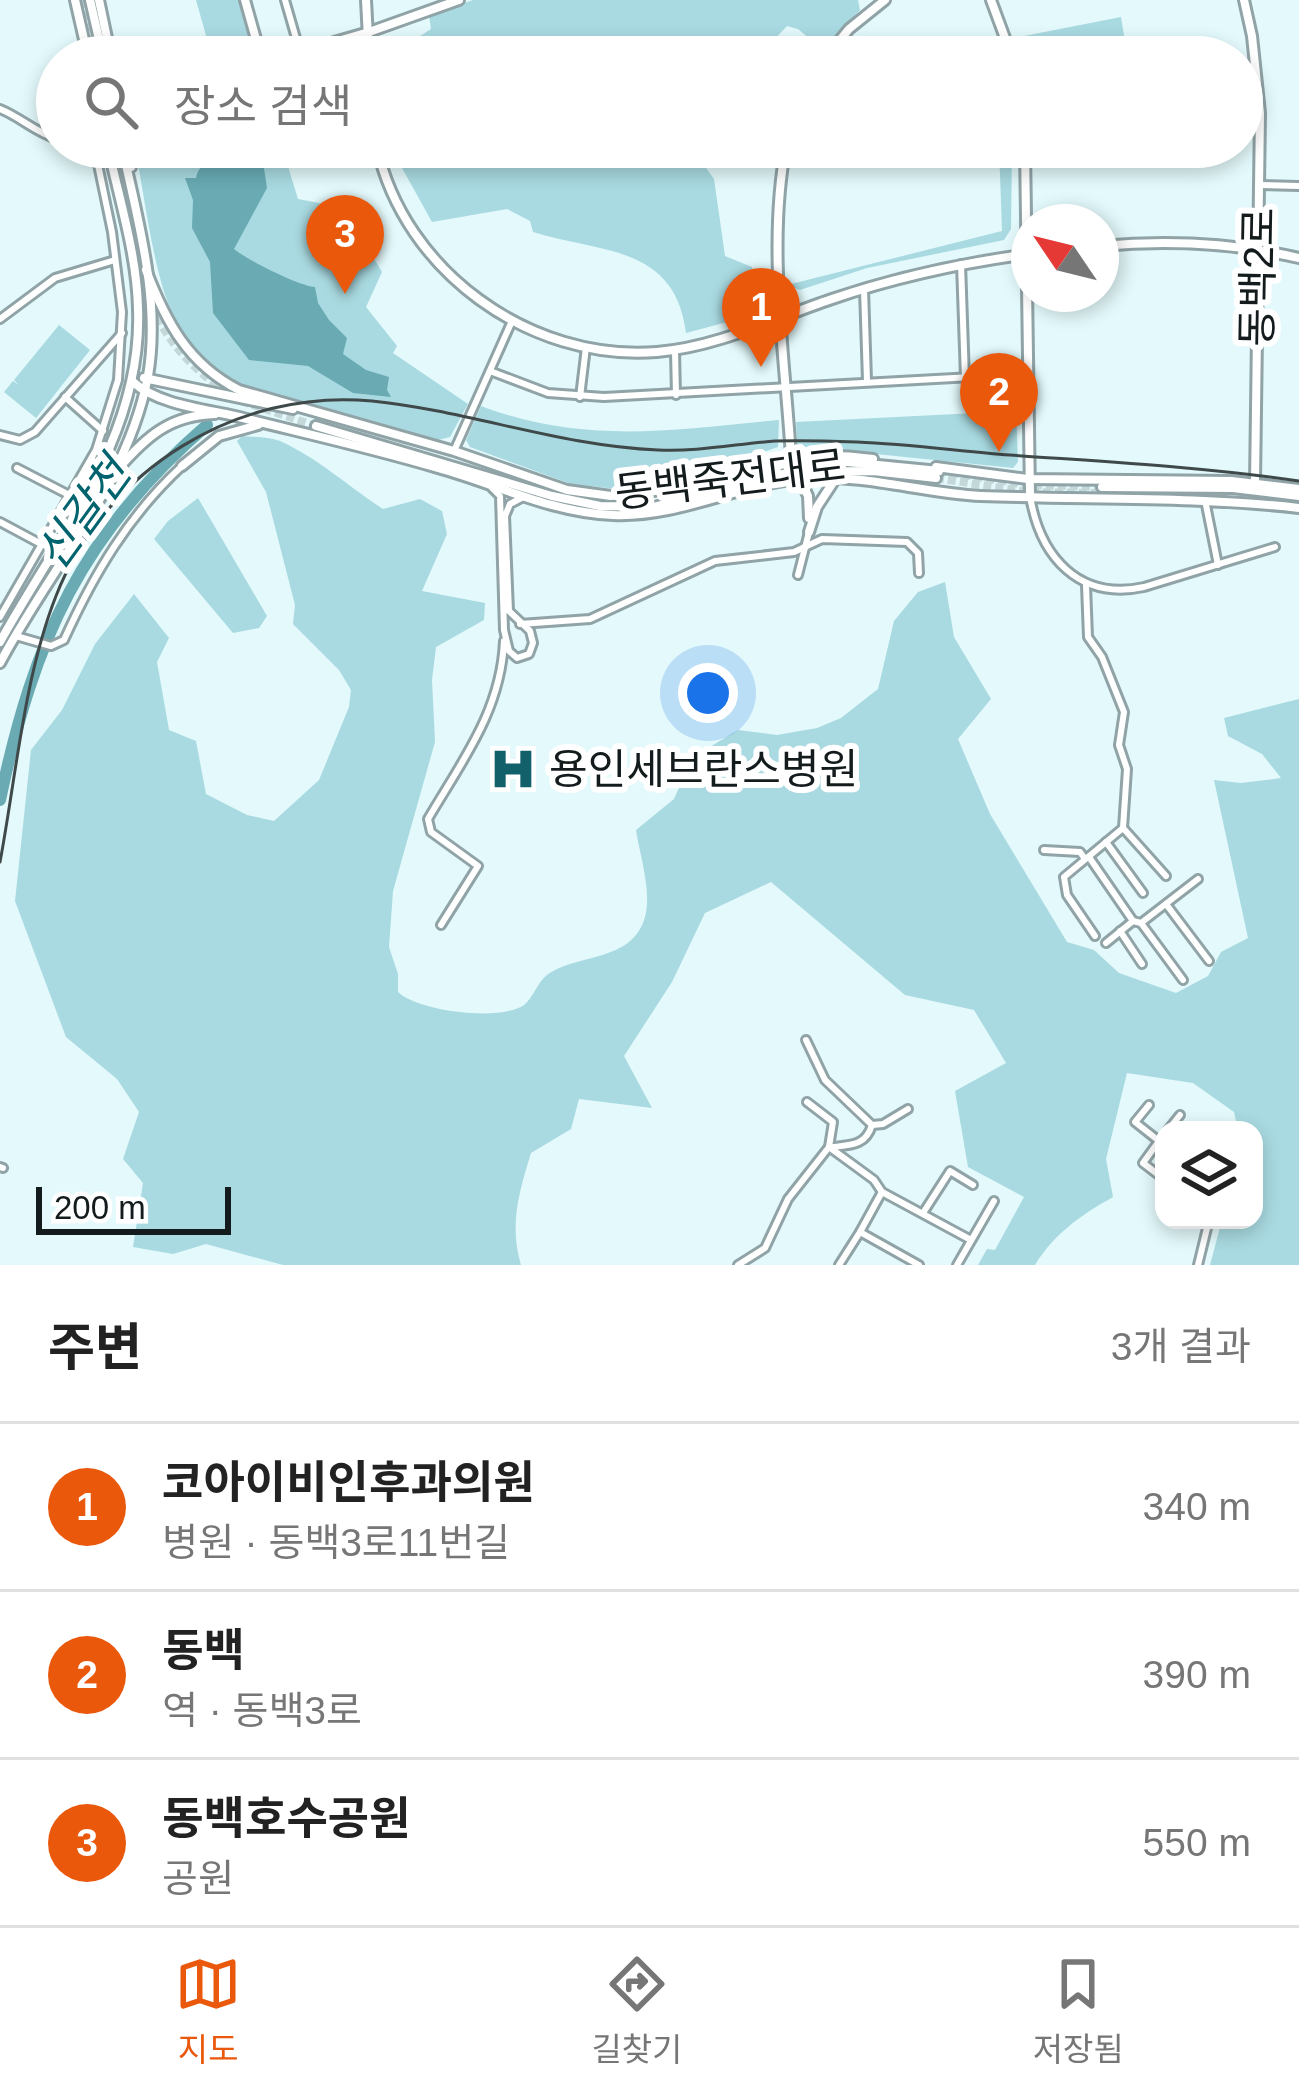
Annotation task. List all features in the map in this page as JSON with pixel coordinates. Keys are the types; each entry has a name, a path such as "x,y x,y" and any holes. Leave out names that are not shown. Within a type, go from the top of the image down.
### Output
{"main road":[{"path":"75,0 83,36"},
{"path":"94,0 102,36"},
{"path":"245,0 255,36"},
{"path":"366,0 369,36"},
{"path":"355,36 459,0"},
{"path":"843,36 885,0"},
{"path":"991,0 1004,36"},
{"name":"동백2로","path":"1244,0 1252,36"},
{"path":"0,642 112,446 133,382 139,307 112,168"},
{"path":"109,480 144,392 151,332 130,168"},
{"path":"383,168 389,188 422,243 469,293 512,322 586,346 642,353 676,350 864,289 1011,256"},
{"path":"784,168 779,230 791,457"},
{"path":"1025,168 1026,204"},
{"name":"동백2로","path":"1255,483 1259,168"},
{"path":"1119,245 1192,244 1258,249 1299,258"},
{"path":"146,270 172,329 218,379 239,390 318,412"},
{"path":"1027,312 1030,496"},
{"path":"133,382 148,376 269,406 318,412"},
{"path":"133,382 144,392 334,439 523,496 613,515 657,513 800,479 836,478 980,496 1299,500"},
{"path":"189,404 184,400 190,394 215,392"},
{"name":"동백죽전대로","path":"316,426 600,506 654,507 791,472 937,475 827,460 769,466 687,487 610,496 567,490 318,412"},
{"path":"0,663 6,627 109,480 146,437 168,424 203,414 224,414"},
{"path":"182,466 220,436 267,424"},
{"path":"687,487 752,463 837,454 1028,479 1255,483 1299,500"},
{"path":"980,496 992,490 987,476"},
{"path":"809,532 817,507 836,478"},
{"path":"800,479 809,502 809,532"},
{"path":"1070,497 1061,490 1075,480"},
{"path":"1101,490 1234,488 1299,500"},
{"path":"556,497 583,511"},
{"path":"657,513 676,501"}],"street":[{"path":"285,0 296,36"},
{"path":"0,109 36,132"},
{"path":"98,168 116,260 122,332 118,380 104,432 43,545 6,627 27,642 51,646 64,640 118,537 149,496 182,466"},
{"path":"1259,185 1299,186"},
{"path":"0,319 55,278 116,260"},
{"path":"961,264 965,378"},
{"path":"864,289 867,382"},
{"path":"454,452 512,322"},
{"path":"0,435 20,440 35,432 122,332"},
{"path":"580,397 586,346"},
{"path":"676,350 676,395"},
{"path":"490,370 536,390 580,397 1027,374"},
{"path":"65,398 104,432"},
{"path":"17,469 71,496"},
{"path":"441,925 478,866 430,832 428,819 481,733 503,662 500,496 490,486"},
{"path":"504,630 511,655 529,654 532,634 508,605 505,516 510,504 523,496"},
{"path":"1030,496 1035,527 1072,575 1086,585 1123,592 1275,547"},
{"path":"1205,500 1218,565"},
{"path":"0,522 43,545"},
{"path":"798,575 809,532"},
{"path":"520,624 590,619 715,561 794,552 822,539 898,540 915,547 919,573"},
{"path":"1086,585 1088,637 1102,657 1124,712 1120,745 1127,769 1124,828 1166,876"},
{"path":"532,634 544,622"},
{"path":"503,662 511,655"},
{"path":"1095,936 1066,895 1064,877 1124,828"},
{"path":"1106,842 1143,893"},
{"path":"1044,850 1080,852 1087,858 1183,980"},
{"path":"1106,943 1198,879"},
{"path":"1166,904 1209,961"},
{"path":"1120,932 1142,964"},
{"path":"806,1040 825,1080 872,1125 908,1109"},
{"path":"738,1265 765,1248 788,1199 829,1147 833,1122 807,1102"},
{"path":"1149,1105 1135,1122 1155,1131"},
{"path":"1175,1121 1180,1115"},
{"path":"829,1147 855,1145 868,1136 872,1125"},
{"path":"829,1147 874,1180 882,1192 971,1240"},
{"path":"1155,1147 1143,1163 1155,1172"},
{"path":"923,1213 950,1172 973,1185"},
{"path":"839,1265 882,1192"},
{"path":"957,1265 994,1201"},
{"path":"1198,1265 1207,1229"},
{"path":"860,1232 919,1265"}],"shaded area":[{"path":"196,0 240,0 249,36 206,36"},
{"path":"473,0 858,0 860,10 836,36 806,36 787,26 778,36 420,36 431,29 429,15"},
{"path":"1121,17 1124,36 1024,36"},
{"path":"139,168 288,168 298,199 340,207 366,255 373,257 382,272 366,307 397,346 393,353 468,404 450,437 438,440 262,393 219,372 184,335 170,308"},
{"path":"264,168 267,188 234,249 273,272 315,287 318,303 347,338 343,354 366,370 389,377 391,397 353,393 308,366 249,360 213,313 210,262 192,228 193,200 185,178 196,178 198,171"},
{"path":"402,168 706,168 714,179 725,256 752,267 757,314 686,333 679,304 667,283 630,257 533,232 530,221 507,209 432,222"},
{"path":"1000,168 1012,168 1011,229 1004,240 867,268 800,290 791,284 1002,231"},
{"path":"59,325 90,350 36,418 4,392 13,381 19,385 14,380"},
{"path":"481,406 556,426 593,430 665,430 779,420 778,447 680,480 626,490 571,484 470,447 466,440"},
{"path":"1016,411 1018,462 1013,468 797,446 796,422"},
{"path":"242,436 276,440 294,448 383,509 420,499 442,511 447,534 422,591 485,603 484,620 436,647 432,680 435,742 393,891 389,947 398,992 440,1009 512,1010 524,1005 540,982 559,968 625,945 646,913 636,830 674,799 687,770 708,748 738,730 777,735 841,718 878,689 894,621 918,592 945,582 954,637 991,699 958,739 990,814 1067,942 1094,950 1119,973 1176,993 1208,976 1221,952 1248,938 1214,780 1241,783 1281,778 1262,754 1228,736 1224,718 1299,699 1299,1265 1210,1265 1220,1229 1263,1229 1263,1121 1236,1121 1234,1112 1193,1083 1127,1073 1106,1159 1113,1197 1069,1226 1035,1265 978,1265 987,1249 995,1250 1024,1197 968,1167 955,1091 1006,1063 974,1010 905,995 771,882 705,913 672,982 624,1056 652,1108 579,1099 571,1129 531,1153 516,1222 521,1265 283,1265 206,1244 173,1254 133,1247 143,1183 123,1159 139,1112 117,1079 66,1037 15,901 31,750 62,710 95,644 134,594 169,638 157,662 169,730 196,741 206,794 247,815 274,821 319,780 349,707 351,690 339,670 293,624 295,605 266,492 237,441"},
{"path":"198,498 267,616 259,628 233,633 154,539 168,521"}],"waterway":[{"name":"신갈천","path":"0,800 29,689 69,593 126,507 207,425"}],"tunnel":[{"path":"83,0 91,36"},
{"path":"120,168 147,286"},
{"path":"153,306 183,355 228,393"},
{"path":"241,401 316,426"},
{"path":"939,471 1028,485 1102,487"},
{"path":"936,478 1027,492 1099,493"}],"tram line":[{"path":"0,862 36,660 56,596 78,551 107,511 182,446 273,408 322,400 372,401 586,442 658,450 775,441 857,442 1299,481"}],"place":[{"name":"동백호수공원","path":"345,294"},
{"name":"코아이비인후과의원","path":"761,367"},
{"name":"동백","path":"999,452"},
{"name":"용인세브란스병원","path":"513,769"}]}
